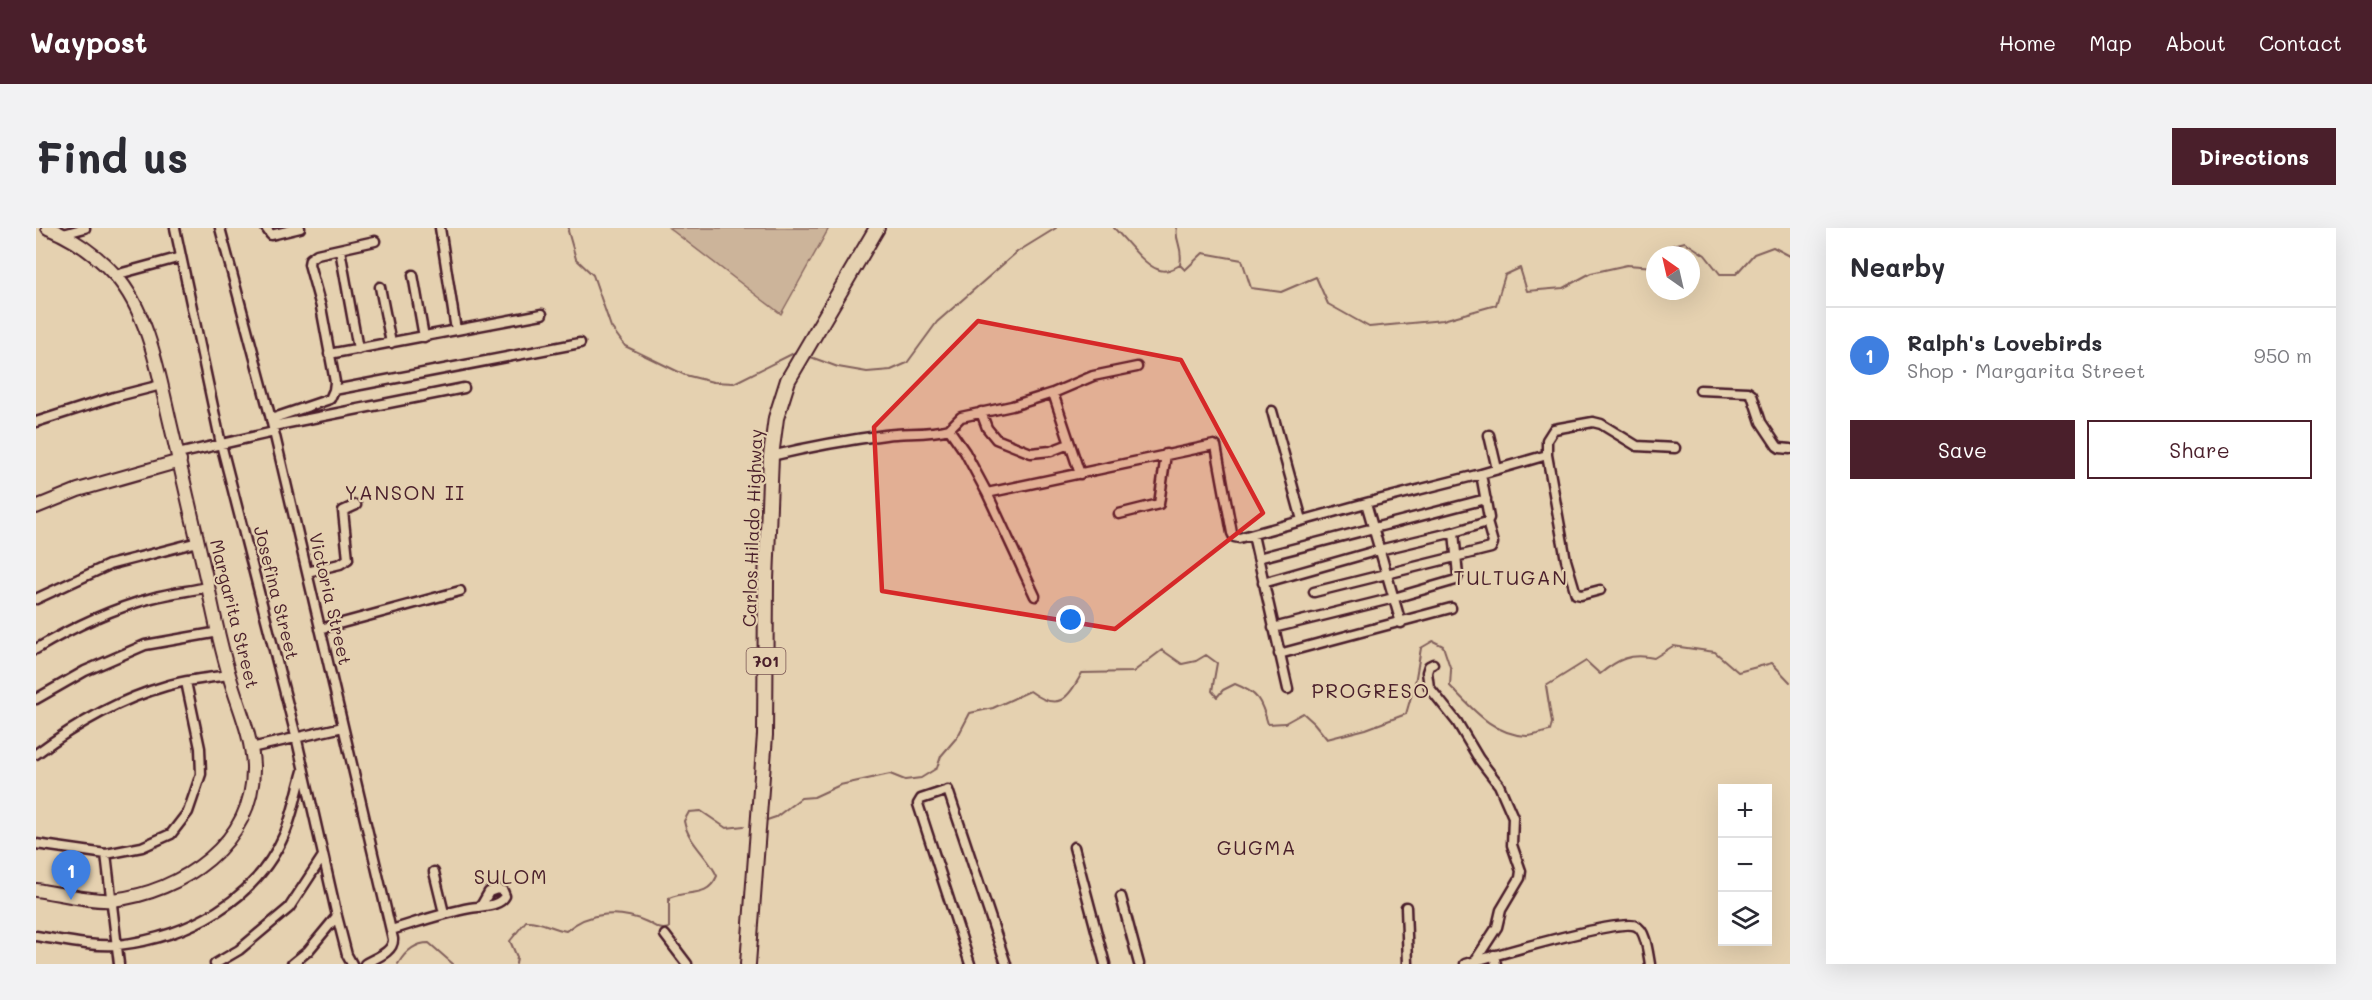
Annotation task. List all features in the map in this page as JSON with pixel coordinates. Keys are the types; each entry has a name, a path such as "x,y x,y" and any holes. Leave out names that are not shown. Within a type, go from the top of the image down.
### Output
{"main road":[{"name":"Carlos Hilado Highway","path":"748,964 765,735 766,580 771,456 780,399 798,363 877,228"}],"street":[{"name":"Margarita Street","path":"36,890 111,900 154,890 201,867 222,847 240,819 251,792 253,765 251,747 229,675 179,457 148,338 131,300 115,275 63,234 48,228"},
{"path":"63,234 85,228"},
{"name":"Josefina Street","path":"175,228 221,444 296,736 337,916 352,964"},
{"name":"Victoria Street","path":"220,228 273,425 391,930"},
{"path":"266,228 271,235 300,228"},
{"path":"440,228 456,330"},
{"path":"36,507 78,490 273,425 330,399 334,390 329,354 321,307 309,264 310,259 317,254 375,241"},
{"path":"340,250 358,349"},
{"path":"115,275 181,257"},
{"path":"413,275 424,337"},
{"path":"380,287 391,343"},
{"path":"329,354 542,314"},
{"path":"334,390 580,343"},
{"path":"771,456 844,440 908,432 933,434 949,429 962,417 1012,406 1053,393 1093,376 1137,367"},
{"path":"36,422 114,397 161,385"},
{"path":"273,425 464,388"},
{"path":"1700,390 1748,392 1752,395 1761,422 1777,446 1790,449"},
{"path":"1053,393 1080,474"},
{"path":"1272,411 1302,520"},
{"path":"981,412 987,428 996,439 1031,453 1051,451 1069,444"},
{"path":"1600,590 1581,595 1576,594 1574,589 1554,503 1547,440 1554,429 1564,429 1583,422 1601,424 1637,446 1675,448"},
{"path":"949,429 965,452 987,493 1035,596"},
{"path":"1489,435 1497,469"},
{"path":"987,493 1211,444 1216,446 1232,533 1234,537 1239,538 1547,455"},
{"path":"1119,514 1160,504 1160,485 1166,454"},
{"path":"1263,584 1486,522 1489,518 1481,474"},
{"path":"1258,558 1486,499"},
{"path":"1366,502 1401,623"},
{"path":"307,572 340,564 348,559 342,511 356,505"},
{"path":"1314,592 1456,558 1493,546 1486,522"},
{"path":"1273,628 1456,580 1458,576 1454,532"},
{"path":"1253,535 1288,689"},
{"path":"36,599 109,566 198,542"},
{"path":"36,648 66,631 154,597 208,587"},
{"path":"320,629 460,591"},
{"path":"1279,654 1451,608"},
{"path":"36,699 85,671 145,645 219,632"},
{"path":"1434,664 1429,666 1427,672 1429,687 1457,722 1506,799 1513,817 1512,845 1521,871 1520,878 1500,910 1497,927 1475,961"},
{"path":"36,754 99,712 166,686 229,675"},
{"path":"36,844 106,854 142,847 171,834 188,812 201,774 200,748 186,682"},
{"path":"251,747 343,728"},
{"path":"36,936 116,945 155,938 196,925 233,901 265,867 285,833 303,771"},
{"path":"970,964 918,804 921,799 948,790 1006,964"},
{"path":"1074,847 1106,964"},
{"path":"106,854 119,964"},
{"path":"214,964 239,950 289,908 323,856"},
{"path":"434,872 444,913"},
{"path":"1121,897 1139,964"},
{"path":"365,964 390,949 394,944 391,930 444,913 481,906"},
{"path":"1406,907 1408,964"},
{"path":"292,964 308,951 337,916"},
{"path":"1465,964 1495,960 1595,930 1633,925 1642,931 1650,964"},
{"path":"665,935 687,964"}],"highlighted area":[{"path":"978,321 1181,360 1263,513 1115,629 882,591 874,427"}],"shaded area":[{"path":"669,228 829,228 781,314"}],"waterway":[{"path":"569,228 576,259 593,275 611,327 625,346 685,375 713,382 734,383 798,351"},
{"path":"808,356 838,367 867,372 891,370 907,363 937,322 1017,252 1056,228"},
{"path":"1114,228 1146,262 1163,271 1180,265 1181,253 1177,228"},
{"path":"1672,246 1685,242 1691,246"},
{"path":"1700,252 1720,274 1736,274 1754,254 1773,247 1790,256"},
{"path":"1180,265 1185,270 1203,253 1242,260 1251,288 1281,292 1316,277 1328,304 1369,327 1443,320 1496,305 1505,275 1520,268 1527,291 1563,288 1591,273 1627,265 1646,266"},
{"path":"767,820 776,817 801,798 814,797 840,785 890,774 905,780 921,778 937,768 941,756 958,736 970,713 993,708 1030,691 1048,701 1055,702 1066,696 1082,673 1133,672 1162,650 1182,664 1196,661 1206,655 1217,663 1212,691 1217,697 1223,690 1235,684 1258,698 1268,724 1285,723 1303,713 1327,739 1366,729 1406,714 1415,683 1421,648 1433,641 1443,646 1451,670 1450,686 1493,726 1527,736 1550,731 1552,723 1546,686 1586,661 1600,674 1625,658 1638,656 1654,658 1673,646 1715,652 1738,672 1772,663 1790,682"},
{"path":"516,964 517,957 510,941 526,921 566,931 585,919 616,914 637,918 660,928 669,928 669,898 703,891 713,883 717,876 686,829 684,821 689,812 701,811 726,828 744,826"},
{"path":"398,964 410,949 429,943 453,964"}],"place":[{"name":"Ralph's Lovebirds","path":"71,900"}],"district":[{"name":"YANSON II","path":"405,493"},
{"name":"TULTUGAN","path":"1511,578"},
{"name":"PROGRESO","path":"1371,691"},
{"name":"GUGMA","path":"1257,848"},
{"name":"SULOM","path":"511,877"}]}
